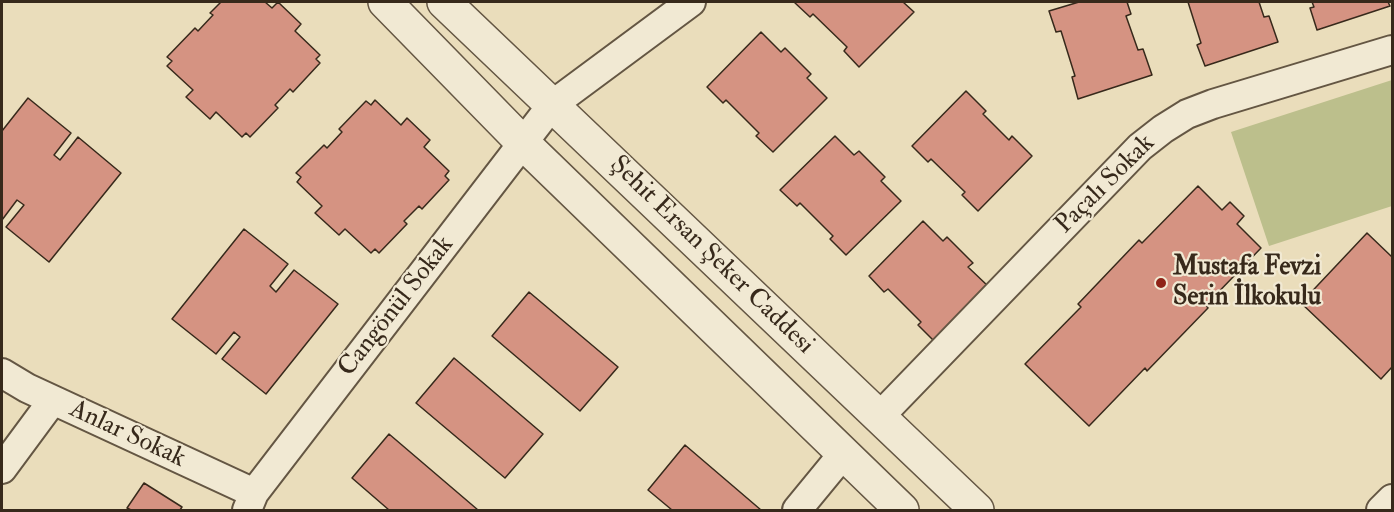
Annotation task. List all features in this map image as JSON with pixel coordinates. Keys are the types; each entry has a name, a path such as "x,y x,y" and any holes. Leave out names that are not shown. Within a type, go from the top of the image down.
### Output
{"street":[{"name":"Şehit Ersan Şeker Caddesi","path":"385,2 523,143 902,510"},
{"name":"Şehit Ersan Şeker Caddesi","path":"444,2 977,510"},
{"name":"Cangönül Sokak","path":"250,502 552,105 691,2"},
{"name":"Paçalı Sokak","path":"879,417 1140,147 1163,129 1187,114 1213,104 1392,50"},
{"name":"Anlar Sokak","path":"2,373 250,502"},
{"path":"2,469 53,400"},
{"path":"797,510 843,454"},
{"path":"1382,510 1392,499"}],"green space":[{"path":"1392,80 1392,206 1269,246 1231,132"}],"building":[{"path":"221,2 265,2 272,8 278,2 301,24 295,31 320,55 316,59 320,63 293,92 290,89 275,105 278,108 250,137 246,133 242,137 216,112 210,119 186,97 193,90 167,66 172,61 167,57 195,28 198,31 213,15 210,13"},
{"path":"794,2 903,2 914,12 859,67 844,51 847,47 813,14 810,17"},
{"path":"1079,2 1127,2 1131,14 1126,16 1138,50 1143,49 1152,75 1078,99 1072,77 1075,76 1061,31 1056,32 1049,11"},
{"path":"1188,2 1259,2 1264,17 1269,16 1278,42 1205,66 1197,45 1201,43"},
{"path":"1312,2 1388,2 1390,6 1317,30 1310,8 1314,7"},
{"path":"761,32 781,52 785,48 811,74 807,78 827,98 773,152 756,136 759,133 726,100 723,103 707,87"},
{"path":"966,91 986,111 983,114 1009,140 1012,136 1032,156 978,211 962,195 965,192 931,159 928,162 912,146"},
{"path":"28,98 71,133 54,155 60,160 78,137 121,173 49,262 6,227 24,205 17,200 2,220 2,131"},
{"path":"375,100 401,125 407,118 430,140 424,147 449,171 445,176 449,180 422,209 419,206 404,221 407,224 379,253 375,249 371,253 345,229 339,235 315,213 322,206 297,182 301,177 296,173 324,145 327,148 342,132 339,129 366,101 371,105"},
{"path":"835,136 854,155 859,151 885,177 881,181 901,201 846,255 830,239 833,236 800,203 797,206 780,190"},
{"path":"1198,186 1222,210 1230,202 1244,216 1237,224 1261,248 1206,305 1208,308 1089,426 1025,364 1081,307 1078,304 1139,240 1142,243"},
{"path":"923,221 943,241 947,237 973,263 968,267 989,287 934,341 918,325 921,322 888,289 884,292 869,276"},
{"path":"244,229 288,264 270,286 276,292 294,270 338,304 266,394 222,359 240,337 234,332 216,354 172,319"},
{"path":"1367,233 1392,257 1392,367 1381,379 1301,303"},
{"path":"529,292 618,367 580,411 492,336"},
{"path":"454,358 543,434 505,478 416,403"},
{"path":"389,434 478,510 389,510 352,478"},
{"path":"685,445 761,510 672,510 648,490"},
{"path":"144,483 182,507 180,510 131,510 127,508"}],"place":[{"name":"Mustafa Fevzi Serin İlkokulu","path":"1161,283"}]}
